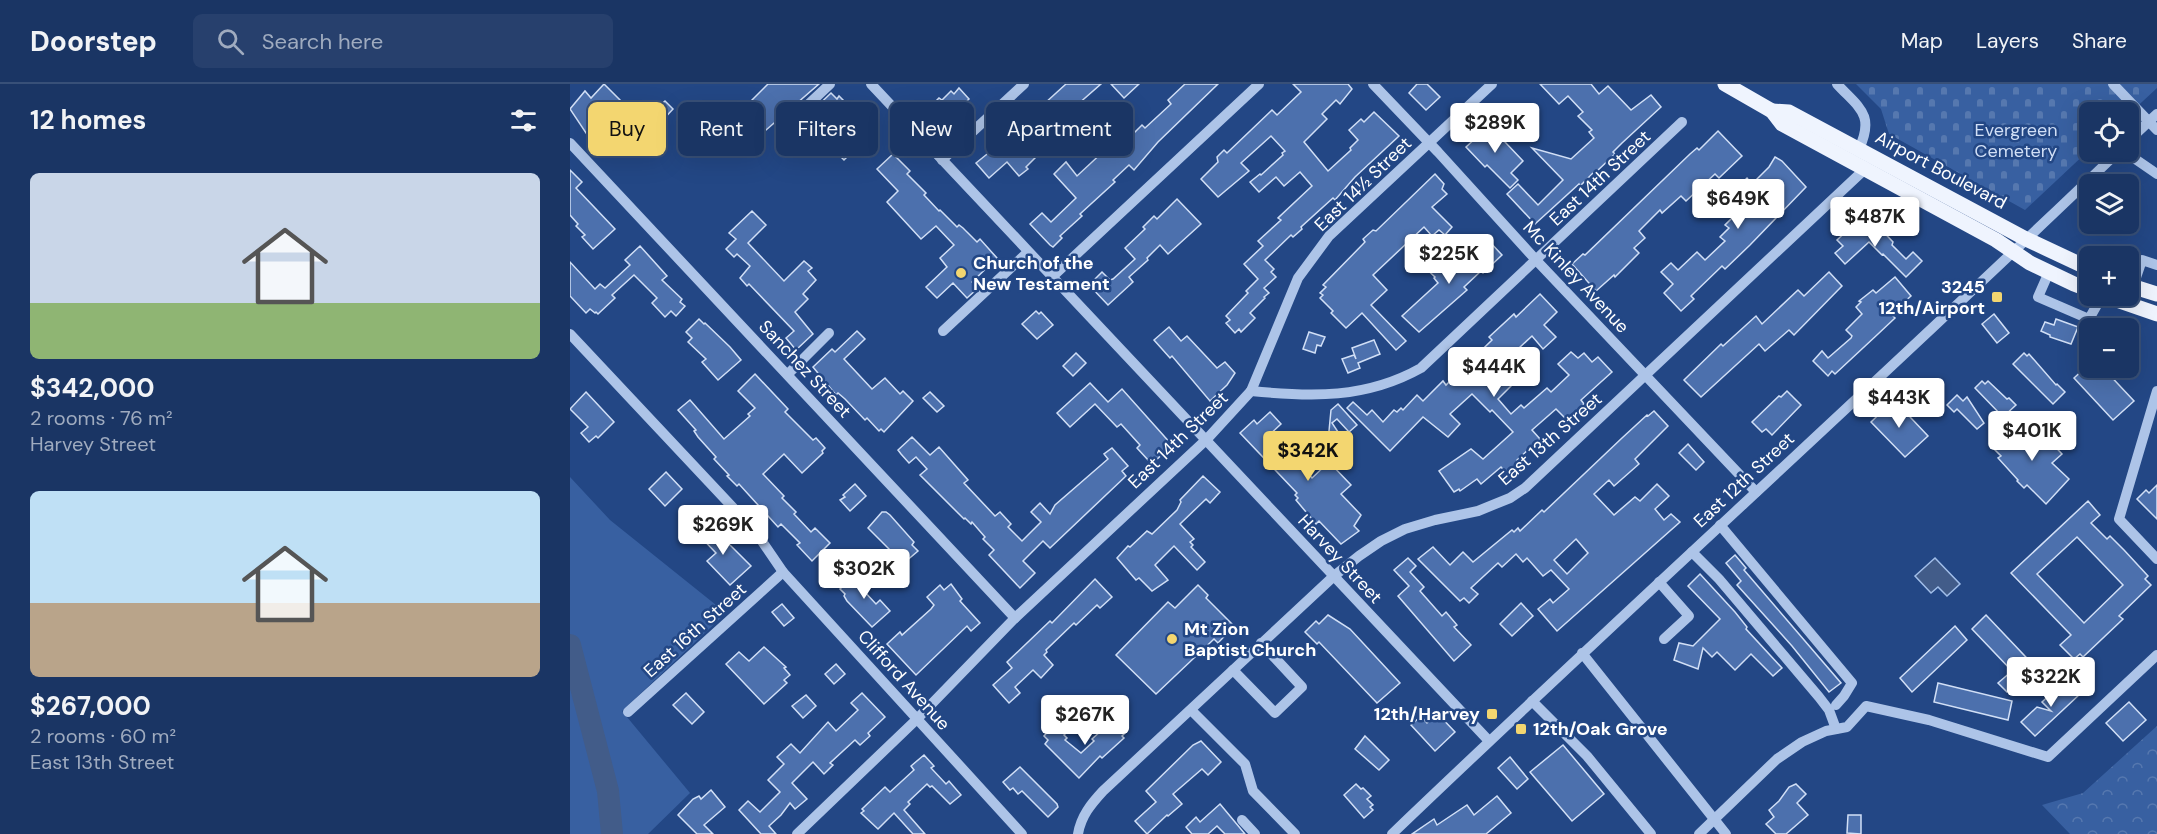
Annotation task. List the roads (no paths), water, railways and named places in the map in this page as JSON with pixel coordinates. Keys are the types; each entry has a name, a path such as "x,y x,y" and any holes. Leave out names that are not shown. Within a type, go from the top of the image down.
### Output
{"main road":[{"name":"Airport Boulevard","path":"1725,84 1772,111 1782,124 1996,240 2012,253 2079,285"},
{"name":"Airport Boulevard","path":"1772,111 1789,112 2026,239 2079,264"},
{"path":"2139,288 2157,294"},
{"path":"2133,306 2157,314"}],"street":[{"path":"811,102 830,84"},
{"name":"Harvey Street","path":"871,84 1489,741"},
{"path":"942,160 1024,84"},
{"path":"1052,277 1259,84"},
{"name":"Mc Kinley Avenue","path":"1373,84 1756,492"},
{"name":"East 14½ Street","path":"1251,391 1298,278 1329,236 1492,84"},
{"path":"1837,84 1864,113 1866,130 1859,149"},
{"path":"2113,84 2154,122 2139,133"},
{"name":"East 14th Street","path":"797,834 917,719 1015,618 1207,439 1251,391 1296,395 1349,392 1377,388 1402,379 1420,369 1683,122"},
{"name":"Sanchez Street","path":"570,143 1015,618"},
{"name":"East 12th Street","path":"1392,834 1582,653 2107,162"},
{"path":"2139,162 2157,174"},
{"name":"East 13th Street","path":"1078,834 1080,823 1089,807 1103,791 1334,576 1381,541 1405,529 1478,511 1510,498 1540,475 1865,169"},
{"path":"944,331 1029,252"},
{"path":"2139,267 2142,260 2157,265"},
{"path":"2049,272 2038,297 2089,319 2097,306"},
{"path":"788,374 829,333"},
{"name":"Clifford Avenue","path":"570,334 755,531 783,572 1022,834"},
{"path":"2157,391 2119,519 2157,559"},
{"path":"1720,525 1852,683 1836,705"},
{"path":"1692,552 1719,579 1819,697 1842,728"},
{"name":"East 16th Street","path":"628,712 783,572"},
{"path":"1659,582 1689,616 1664,639"},
{"path":"1233,669 1275,713 1302,687 1261,644"},
{"path":"1582,653 1726,834"},
{"path":"1699,834 1777,759 1802,742 1826,731 1842,728 1866,706 1929,720 2048,757 2157,655"},
{"path":"1532,701 1587,756 1652,834"},
{"path":"1191,710 1245,764 1253,791 1295,834"},
{"path":"1242,820 1255,834"}],"waterway":[{"path":"570,645 608,791 612,834"}],"place":[{"name":"Church of the New Testament","path":"961,273"},
{"name":"3245 12th/Airport","path":"1997,297"},
{"name":"Mt Zion Baptist Church","path":"1172,639"},
{"name":"12th/Harvey","path":"1492,714"},
{"name":"12th/Oak Grove","path":"1521,729"}],"park label":[{"name":"Evergreen Cemetery","path":"2016,140"}]}
